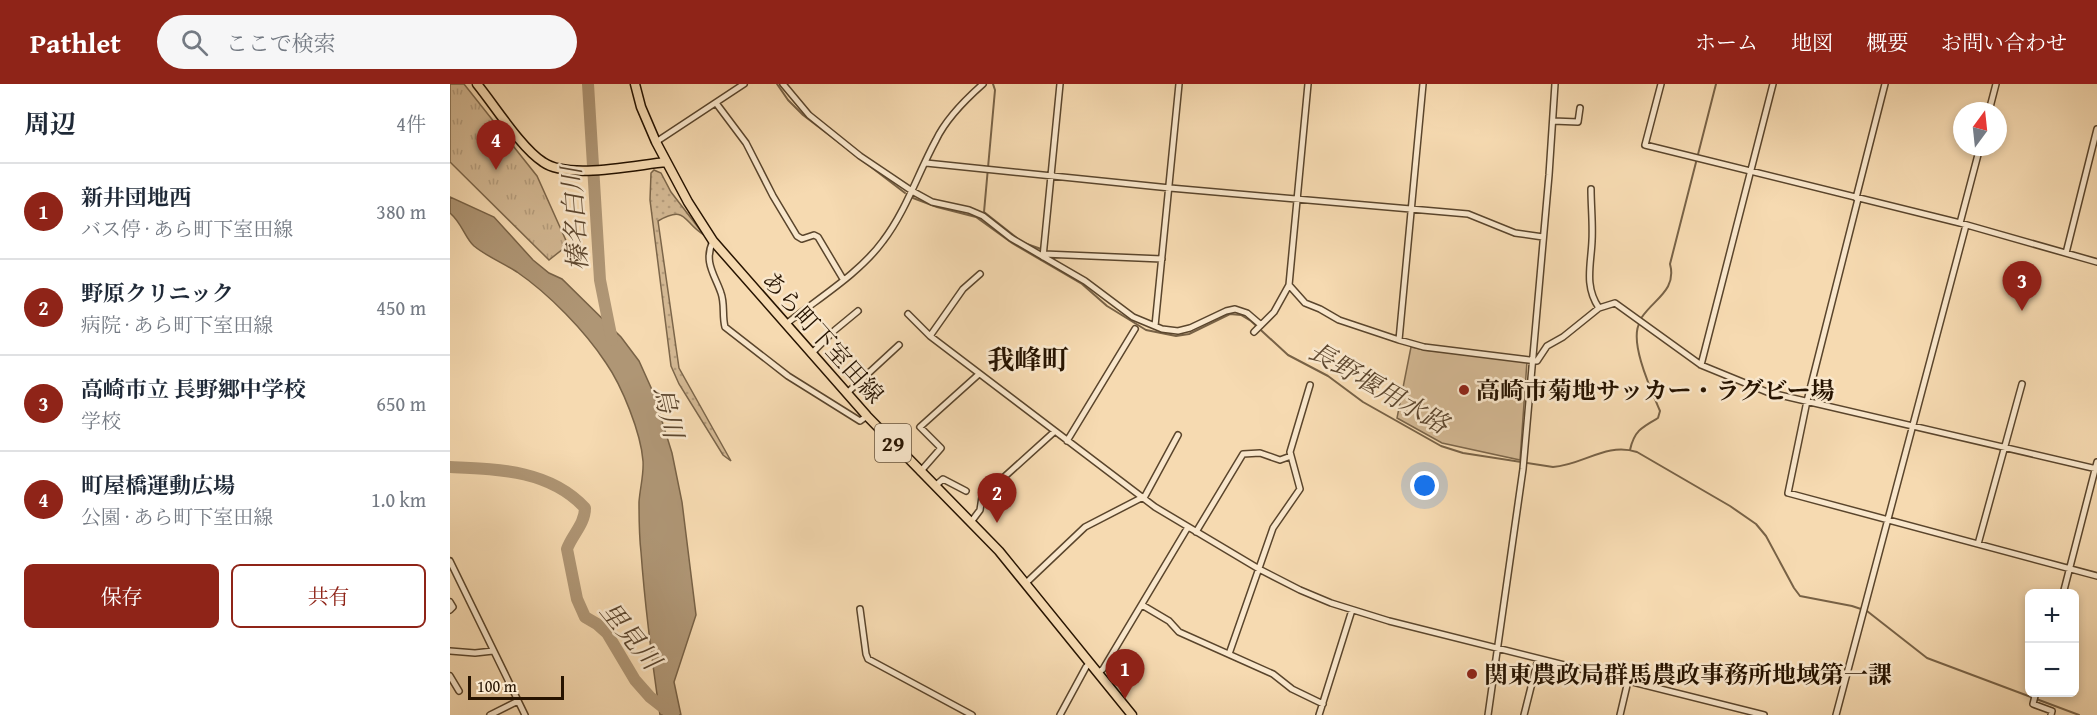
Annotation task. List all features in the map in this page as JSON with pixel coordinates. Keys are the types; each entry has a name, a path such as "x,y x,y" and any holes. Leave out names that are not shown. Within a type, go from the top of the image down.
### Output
{"main road":[{"path":"477,84 531,153 550,167 579,171 666,162"},
{"name":"あら町下室田線","path":"635,84 641,107 656,142 703,229 867,416 971,522 1026,583 1132,715"}],"street":[{"path":"656,142 744,84"},
{"path":"783,84 809,115 860,156 912,191 932,202 969,210 983,216 1011,238 1044,255 1096,289 1128,314 1173,331 1185,329 1221,312 1235,309 1247,313 1258,328 1274,312 1289,285 1308,84"},
{"path":"785,325 867,260 884,241 912,191 941,131 982,84"},
{"path":"1044,255 1060,84"},
{"path":"1155,326 1179,84"},
{"path":"1399,340 1423,84"},
{"path":"1488,715 1523,463 1544,237 1555,84"},
{"path":"1661,84 1646,145 1963,224 2097,262"},
{"path":"1701,365 1773,84"},
{"path":"1885,84 1807,401 1788,493 2097,576"},
{"path":"1991,102 1996,84"},
{"path":"716,103 746,143 773,196 797,236 802,238 816,235 843,279"},
{"path":"1553,121 1578,122 1580,108"},
{"path":"2066,253 2097,129"},
{"path":"1836,715 1911,426 1945,308 1978,156"},
{"path":"926,163 1170,188 1472,214 1515,233 1544,237"},
{"path":"1591,189 1592,241 1589,285 1593,299 1599,308"},
{"path":"713,241 710,248 711,271 721,293 725,327 800,384 860,421 867,416"},
{"path":"1044,255 1162,259"},
{"path":"930,336 963,289 980,274"},
{"path":"1289,285 1305,303 1339,320 1399,340 1424,347 1537,361 1547,346 1563,337 1599,308 1610,303 1620,304 1701,365 1767,392 2096,469"},
{"path":"811,354 858,311"},
{"path":"908,314 930,336 1142,498 1259,569 1300,590 1352,610 1764,715"},
{"path":"1066,441 1135,329"},
{"path":"848,393 899,345"},
{"path":"920,472 941,448 920,427 979,374"},
{"path":"1978,544 2022,384"},
{"path":"1229,654 1273,528 1300,489 1291,456 1291,447 1310,385"},
{"path":"971,522 980,510 982,496 1054,432"},
{"path":"1026,583 1085,527 1142,498 1178,435"},
{"path":"1196,532 1244,454 1260,453 1280,460 1291,456"},
{"path":"2064,589 2097,462"},
{"path":"935,486 943,479 966,491"},
{"path":"1098,673 1103,669 1188,527"},
{"path":"450,561 525,715"},
{"path":"450,602 453,607 450,610"},
{"path":"1142,605 1169,621 1179,632 1273,674 1292,689 1323,704"},
{"path":"860,609 868,659 972,715"},
{"path":"1322,714 1323,704 1352,610"},
{"path":"450,651 475,653 493,651"},
{"path":"1524,715 1538,659"},
{"path":"1060,715 1090,663"},
{"path":"450,676 459,691"},
{"path":"1620,715 1628,681"},
{"path":"2035,697 2033,703 2052,713"},
{"path":"490,715 518,701"},
{"path":"1729,715 1731,707"}],"green space":[{"path":"450,84 464,84 537,176 568,245 549,260 450,162"},
{"path":"654,170 661,173 671,192 704,235 680,215 674,214 658,221 679,368 731,461 723,455 679,384 671,366 650,200 651,173"},
{"name":"高崎市菊地サッカー・ラグビー場","path":"1411,347 1527,361 1520,460 1442,443 1397,418"}],"shaded area":[{"path":"450,197 494,217 533,260 549,273 562,279 621,337 639,361 653,392 672,453 682,502 696,615 674,682 681,715 660,715 640,539 639,502 643,461 639,437 624,397 612,373 588,338 566,314 517,272 471,243 458,221 450,213"}],"waterway":[{"name":"榛名白川","path":"588,84 600,280 612,340"},
{"name":"長野堰用水路","path":"777,84 788,100 803,115 905,193"},
{"path":"993,84 995,90 984,212 1017,238"},
{"path":"1642,317 1663,294 1670,281 1670,264 1716,84"},
{"name":"長野堰用水路","path":"913,198 976,217 1012,243 1082,284 1107,306 1146,330 1176,336 1189,334 1230,314 1241,315 1251,321 1288,355 1328,376 1363,402 1441,446 1463,453 1553,467 1615,450 1637,452 1730,506 1756,524 1766,536 1800,596 1867,611 1927,658 2079,715"},
{"path":"1024,243 1041,249"},
{"path":"1630,450 1636,434 1658,418 1660,411 1639,354 1637,330 1640,322"},
{"name":"里見川","path":"450,467 505,471 540,479 571,495 585,508 581,524 567,549 577,599 585,617 607,633 635,680 650,697 673,715"}],"place":[{"name":"町屋橋運動広場","path":"496,170"},
{"name":"高崎市立 長野郷中学校","path":"2022,311"},
{"name":"高崎市菊地サッカー・ラグビー場","path":"1464,390"},
{"name":"野原クリニック","path":"997,523"},
{"name":"関東農政局群馬農政事務所地域第一課","path":"1472,674"},
{"name":"新井団地西","path":"1125,699"}],"district":[{"name":"我峰町","path":"1028,359"}],"water label":[{"name":"烏川","path":"669,412"}]}
